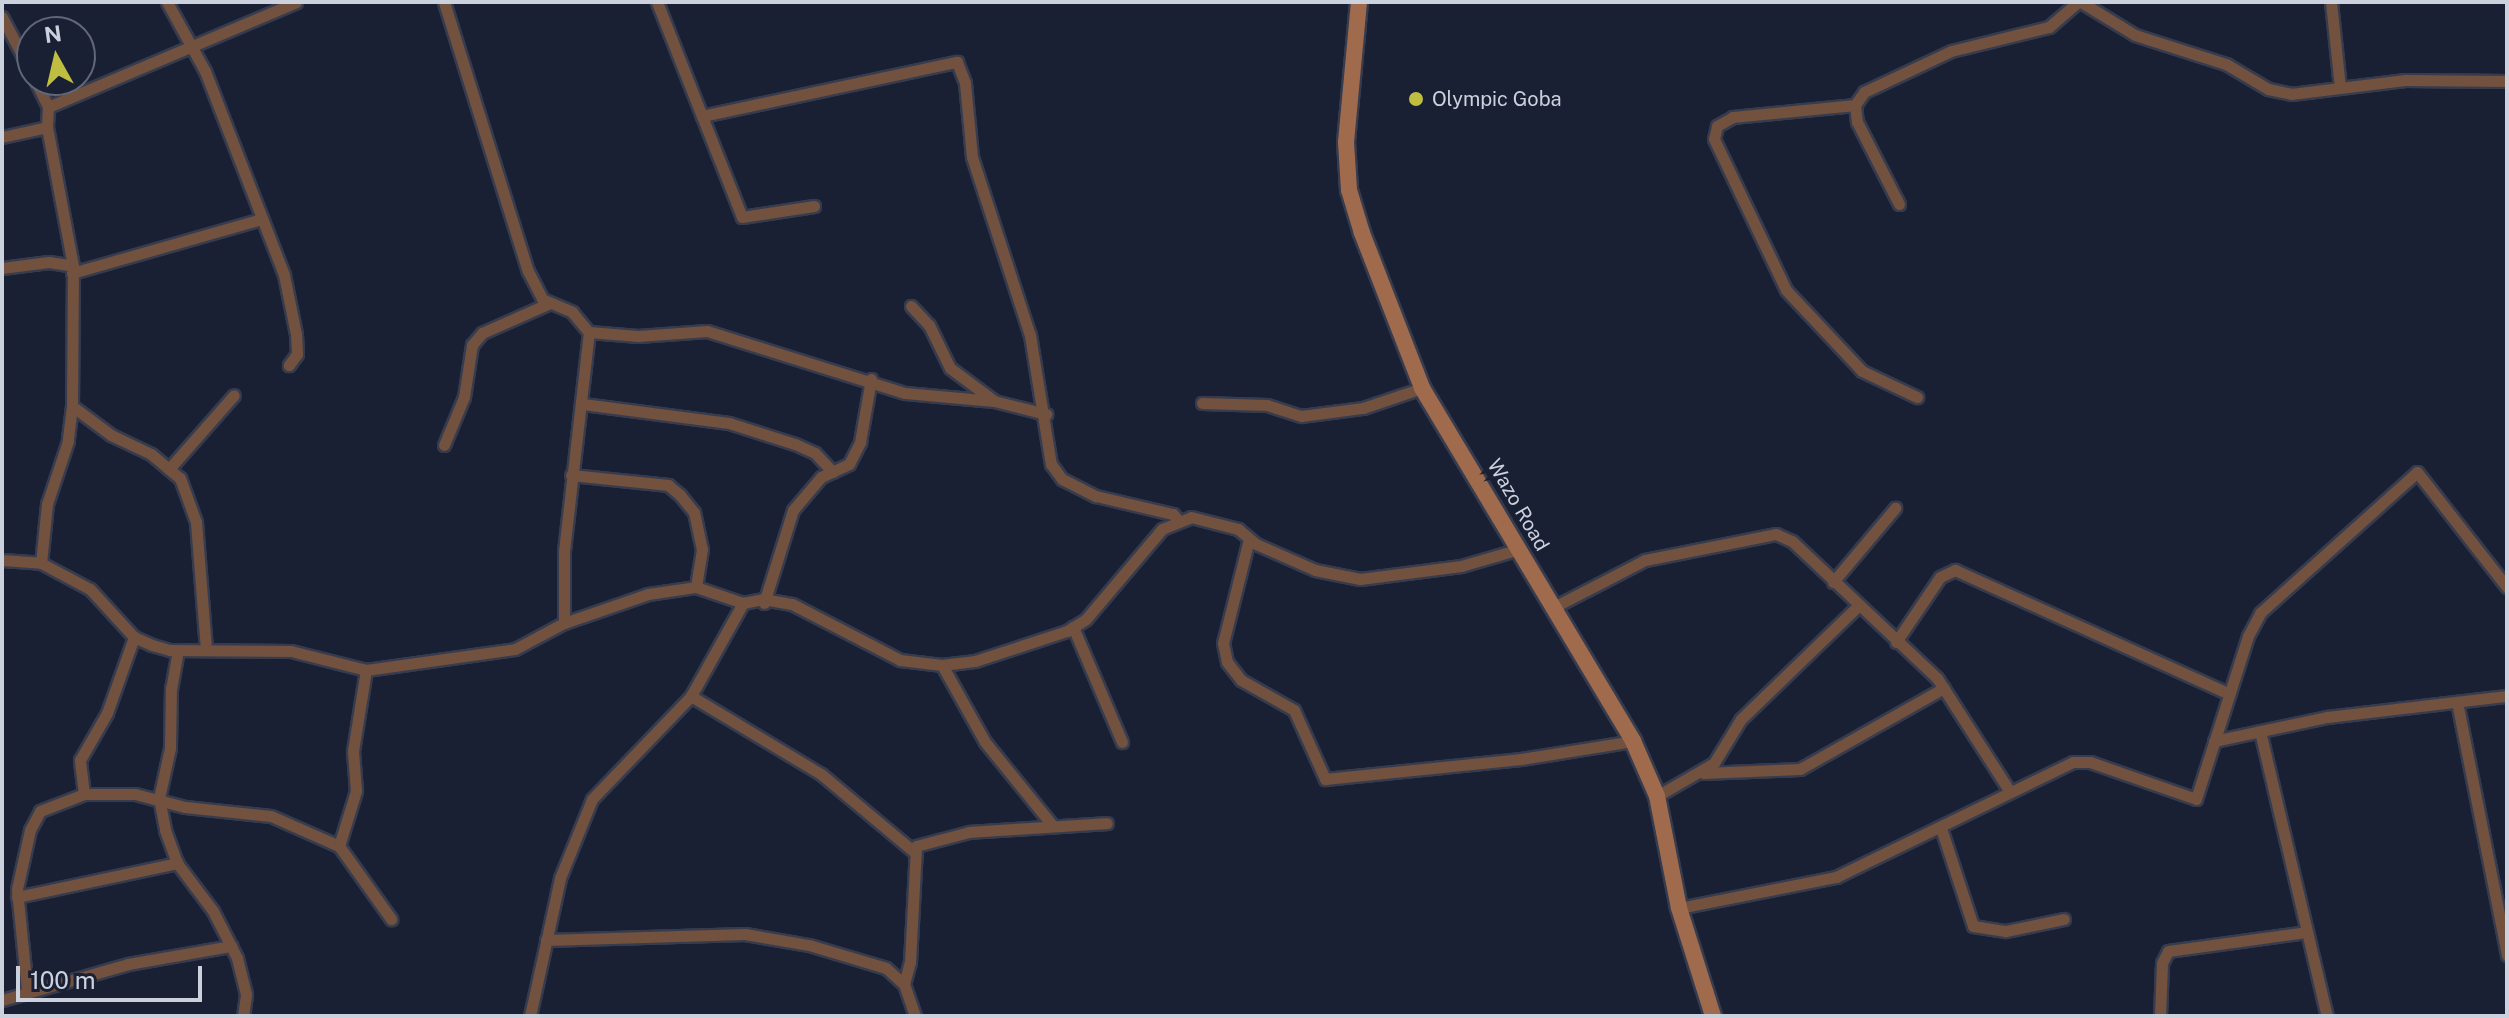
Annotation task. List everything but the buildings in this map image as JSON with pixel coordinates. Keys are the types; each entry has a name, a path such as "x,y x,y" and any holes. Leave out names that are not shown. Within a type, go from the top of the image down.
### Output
{"main road":[{"name":"Wazo Road","path":"1359,2 1346,142 1349,190 1422,388 1633,741 1657,796 1679,908 1713,1016"}],"street":[{"path":"167,2 188,47 205,71 284,275 296,334 297,354 289,365"},
{"path":"48,107 296,2"},
{"path":"444,2 528,271 542,299 572,312 589,332 638,336 707,331 923,397 994,401 1046,414"},
{"path":"657,2 742,217 814,206"},
{"path":"1917,397 1862,371 1786,290 1714,139 1717,126 1733,117 1855,105 1864,92 1908,68 1990,39 2049,27 2079,2 2135,35 2226,64 2268,89 2291,94 2405,80 2507,81"},
{"path":"2331,2 2340,88"},
{"path":"2,17 6,35"},
{"path":"702,116 957,62 965,83 972,157 1030,335 1046,414 1051,464 1062,479 1096,496 1173,514 1178,520"},
{"path":"41,563 47,504 68,441 72,406 73,270 47,127 48,107 43,96"},
{"path":"1855,105 1869,152 1899,204"},
{"path":"2,137 47,127"},
{"path":"2,268 49,262 73,270 262,219"},
{"path":"444,445 464,397 472,345 482,333 550,303"},
{"path":"911,306 929,325 950,368 994,401"},
{"path":"564,623 571,475 583,404 589,332"},
{"path":"764,603 793,510 821,477 849,464 860,442 871,379"},
{"path":"1202,403 1267,405 1301,416 1363,408 1422,388"},
{"path":"169,469 234,395"},
{"path":"583,404 729,423 805,448 833,472"},
{"path":"72,406 180,478 196,522 206,650"},
{"path":"1679,908 1836,877 2062,766 2090,762 2193,800 2200,794 2248,636 2273,598 2417,472 2507,587"},
{"path":"571,475 668,485 680,495 694,512 702,549 696,587"},
{"path":"1833,582 1895,508"},
{"path":"2,560 41,563 90,589 134,637 178,650 291,651 366,670 515,649 564,623 648,594 696,587 743,603 763,599 764,603 792,604 900,660 942,665 975,661 1073,627 1086,619 1162,529 1178,520 1207,519 1315,570 1360,579 1461,566 1520,549"},
{"path":"1554,607 1645,560 1746,536 1776,534 1792,541 1944,688 2009,790"},
{"path":"1249,539 1223,643 1227,662 1241,680 1294,710 1325,779 1521,759 1633,741"},
{"path":"1896,642 1940,577 1955,570 2229,694"},
{"path":"530,1016 560,878 592,799 691,696 743,603"},
{"path":"1657,796 1703,773 1723,754 1741,719 1858,606"},
{"path":"1073,627 1122,742"},
{"path":"84,794 80,760 107,713 134,637"},
{"path":"178,650 171,688 170,748 159,798 177,863 213,911 243,975 243,1016"},
{"path":"942,665 985,742 1053,826"},
{"path":"339,846 356,791 353,751 366,670"},
{"path":"1703,773 1800,769 1944,688"},
{"path":"691,696 821,774 912,850"},
{"path":"2214,741 2327,717 2507,696"},
{"path":"2457,702 2507,955"},
{"path":"2260,731 2327,1016"},
{"path":"27,990 17,897 23,856 40,811 84,794 159,798 185,807 271,816 339,846 391,919"},
{"path":"912,850 969,832 1107,823"},
{"path":"1941,828 1973,926 2006,931 2064,919"},
{"path":"912,850 910,962 904,984 915,1016"},
{"path":"17,897 177,863"},
{"path":"2160,1016 2162,963 2168,951 2306,932"},
{"path":"546,940 745,934 871,961 904,984"},
{"path":"2,1000 27,990 128,964 231,946"}],"place":[{"name":"Olympic Goba","path":"1416,99"}]}
